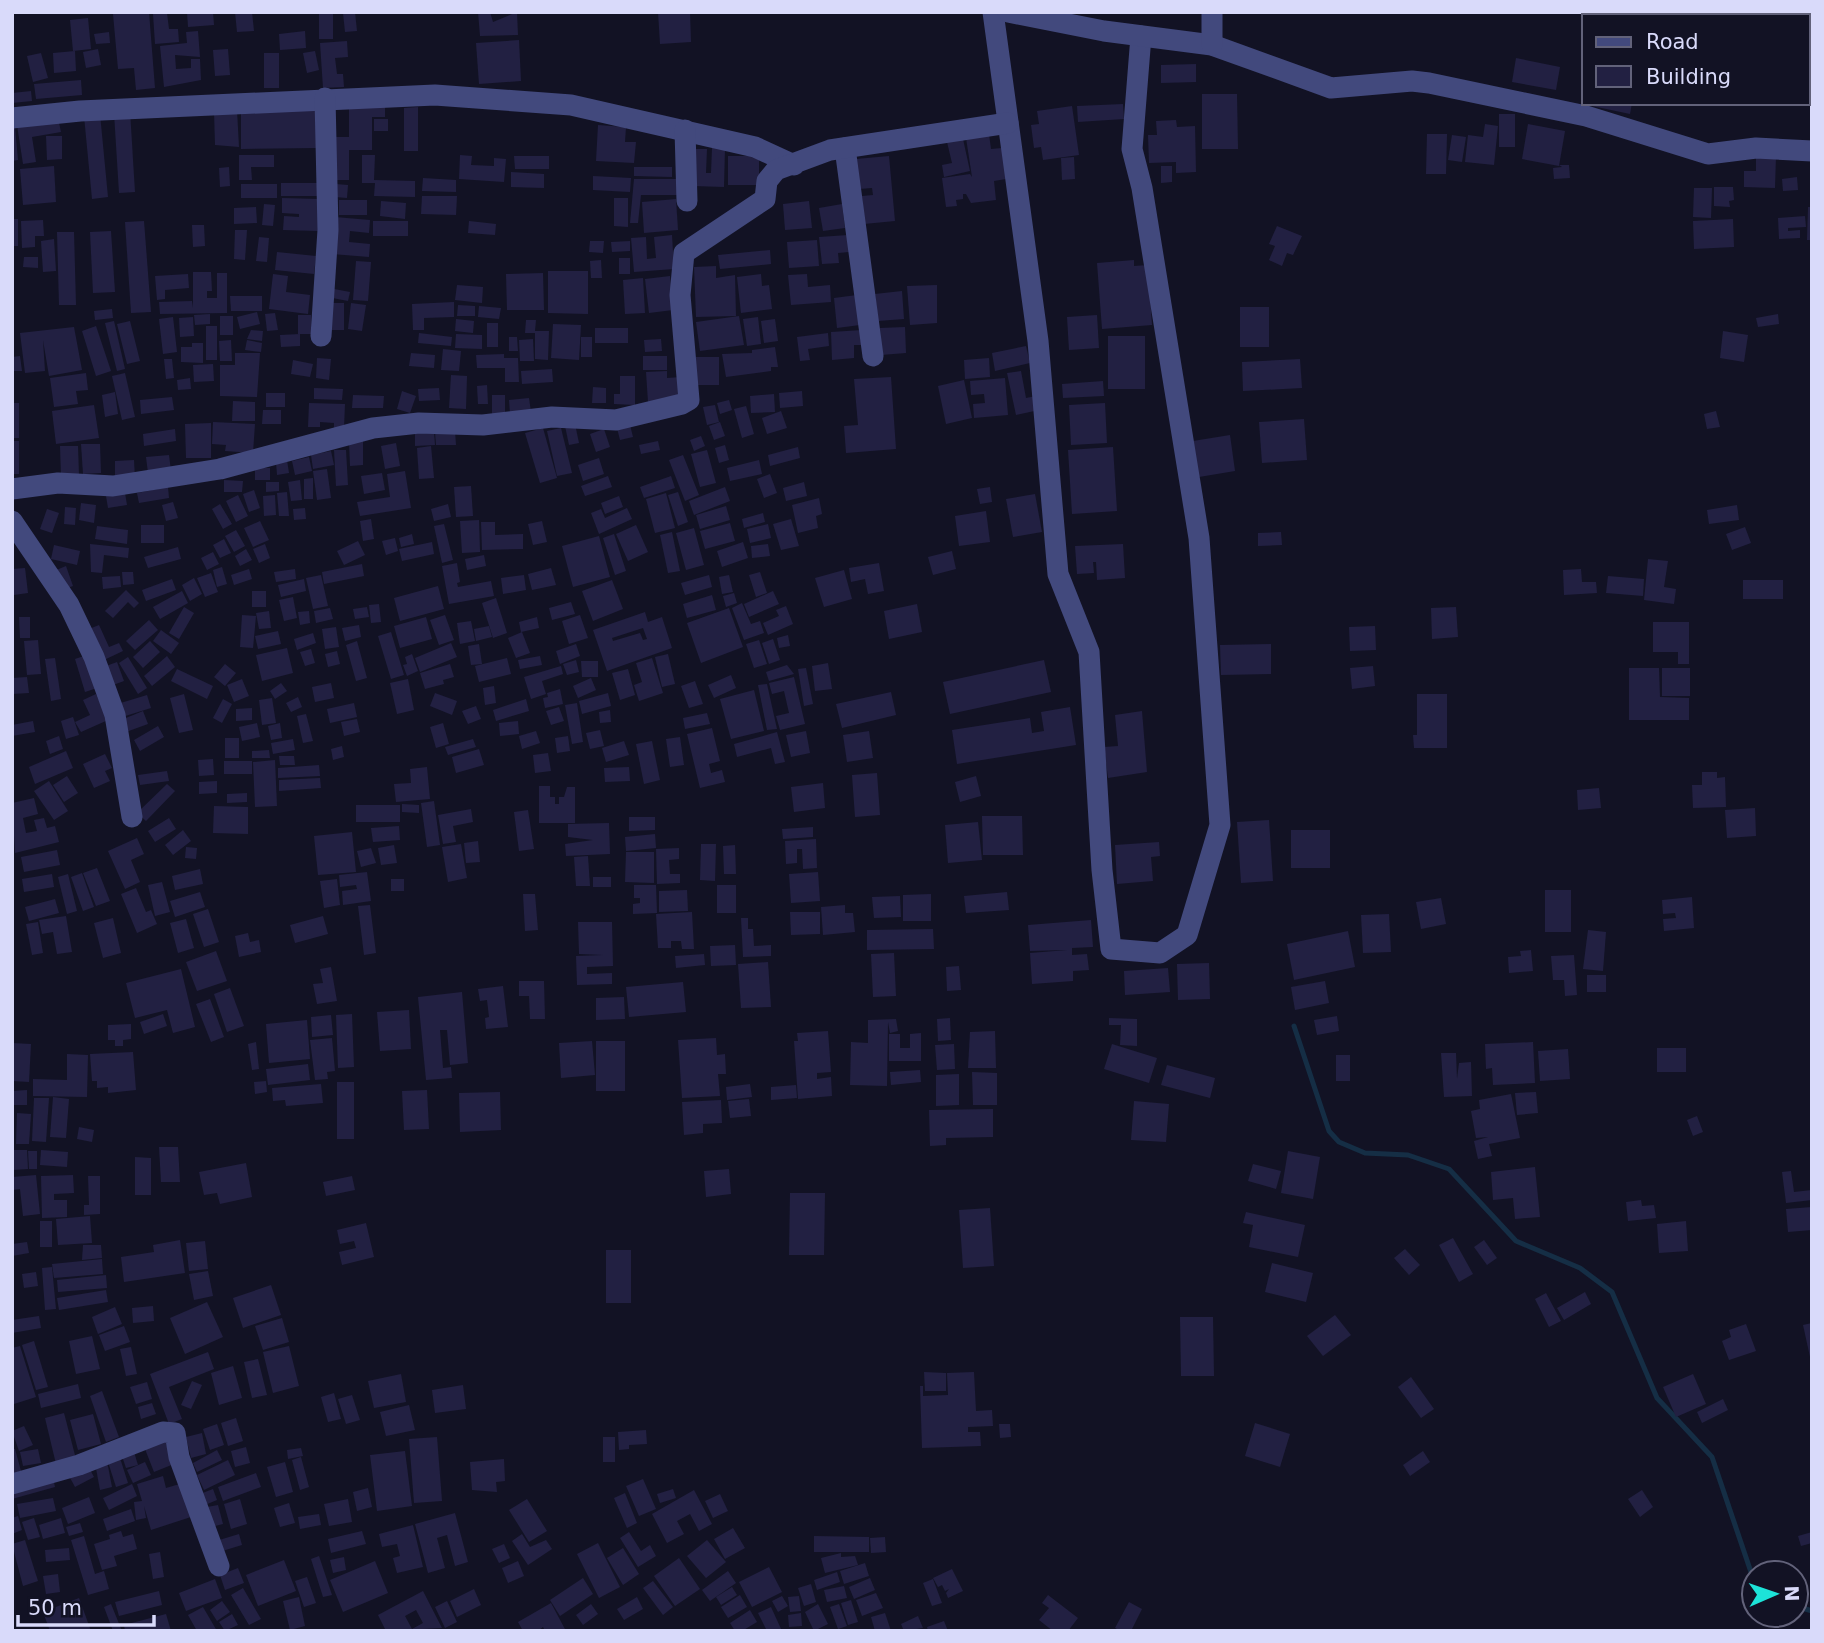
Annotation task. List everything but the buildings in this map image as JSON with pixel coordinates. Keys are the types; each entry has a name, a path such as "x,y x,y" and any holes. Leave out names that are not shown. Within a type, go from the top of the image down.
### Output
{"street":[{"path":"993,12 1038,341 1058,574 1089,652 1102,870 1111,949 1160,953 1186,935 1220,825 1199,538 1142,188 1132,149 1141,36"},
{"path":"1008,12 1141,36 1212,44 1331,88 1412,81 1430,83 1586,116 1708,154 1756,148 1812,151"},
{"path":"1212,12 1212,44"},
{"path":"12,118 80,111 435,95 571,105 755,146 794,165"},
{"path":"321,335 328,230 325,98"},
{"path":"12,489 58,482 113,486 220,469 373,428 419,423 483,425 552,417 616,420 682,404 690,400 680,295 684,253 765,199 767,181 776,170 830,150 1009,123"},
{"path":"685,130 687,201"},
{"path":"845,148 873,356"},
{"path":"12,521 69,605 94,657 114,715 132,817"},
{"path":"12,1483 79,1465 163,1432 175,1433 180,1457 219,1566"}],"waterway":[{"path":"1294,1026 1329,1131 1339,1142 1365,1153 1408,1155 1449,1169 1516,1241 1580,1268 1612,1292 1657,1398 1712,1457 1747,1559"}]}
